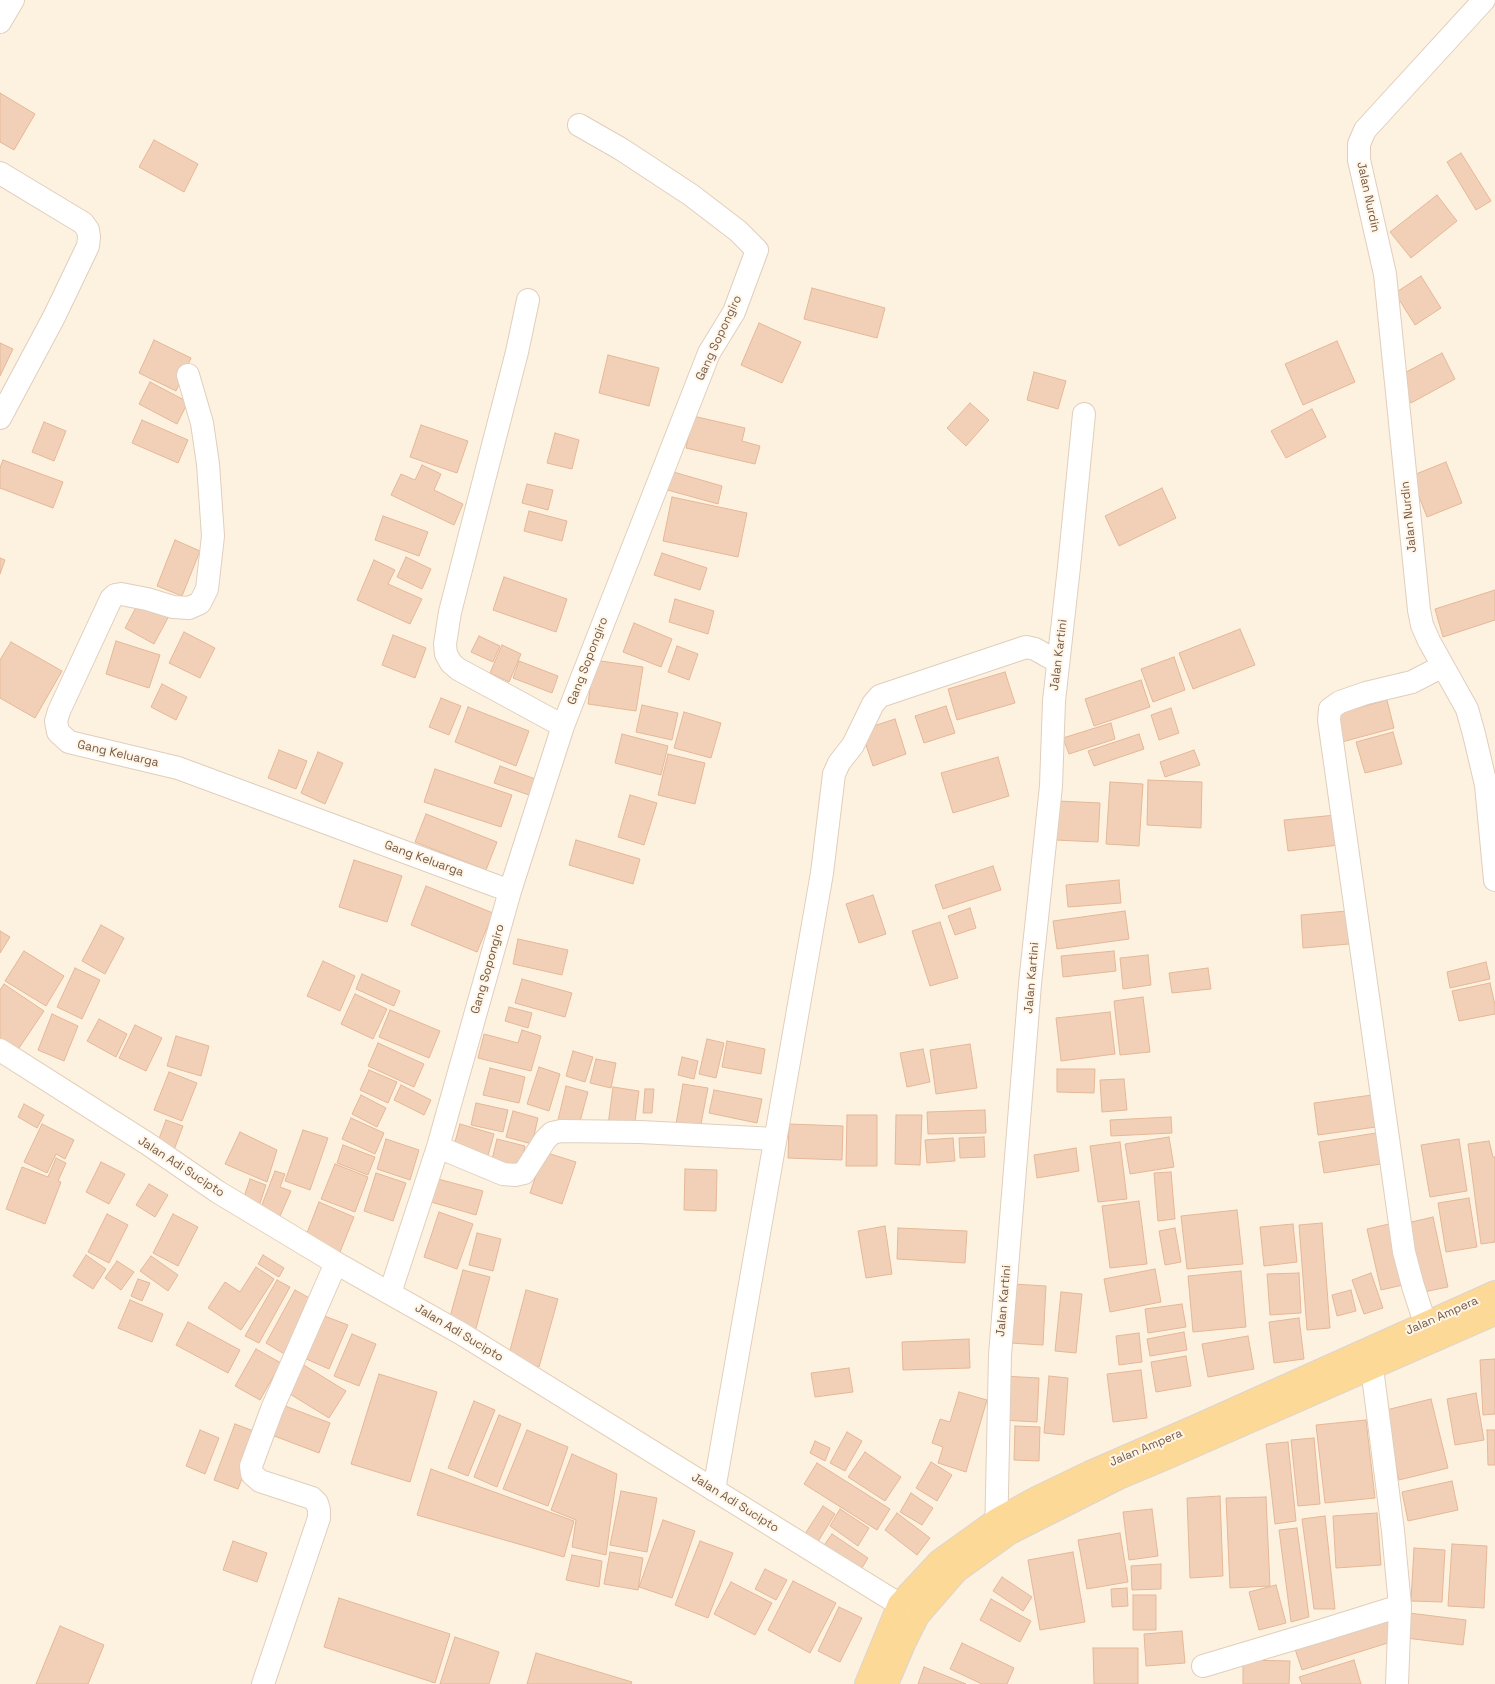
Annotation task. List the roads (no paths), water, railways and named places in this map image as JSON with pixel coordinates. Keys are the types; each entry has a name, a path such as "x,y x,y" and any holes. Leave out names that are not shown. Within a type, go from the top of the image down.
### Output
{"main road":[{"name":"Jalan Ampera","path":"866,1684 899,1604 939,1562 996,1520 1036,1498 1090,1472 1495,1292"},
{"name":"Jalan Ampera","path":"887,1684 918,1616 957,1571 996,1542 1023,1526 1119,1478 1495,1314"}],"street":[{"path":"0,22 13,0"},
{"name":"Jalan Nurdin","path":"1484,0 1365,130 1358,144 1359,160 1385,274 1419,610 1422,625 1467,709 1486,785 1495,880"},
{"name":"Gang Sopongiro","path":"390,1293 438,1147 510,891 563,726 709,353 734,312 757,250 738,231 691,195 621,149 579,125"},
{"path":"0,173 84,223 88,230 89,237 88,246 54,318 0,418"},
{"path":"528,300 517,352 450,612 445,644 446,654 458,669 563,726"},
{"name":"Gang Keluarga","path":"188,375 202,422 208,464 213,536 207,590 200,603 189,608 173,607 147,599 116,594 111,599 59,710 56,721 58,732 69,742 178,768 510,891"},
{"name":"Jalan Kartini","path":"996,1542 1000,1355 1030,984 1051,786 1054,701 1070,567 1084,414"},
{"path":"714,1490 822,873 831,788 834,774 839,763 853,745 874,704 880,696 1018,648 1035,648 1058,662"},
{"path":"1425,1323 1412,1286 1404,1252 1329,720 1330,709 1340,702 1366,693 1412,682 1443,666"},
{"name":"Jalan Adi Sucipto","path":"0,1050 148,1144 218,1192 336,1263 462,1334 918,1616"},
{"path":"438,1147 503,1174 515,1175 524,1173 545,1140 552,1133 561,1131 640,1132 775,1139"},
{"path":"263,1684 319,1518 319,1510 317,1503 312,1498 260,1481 252,1474 251,1466 272,1409 336,1263"},
{"path":"1372,1368 1393,1531 1400,1606 1396,1684"},
{"path":"1203,1666 1320,1632 1400,1606"}]}
